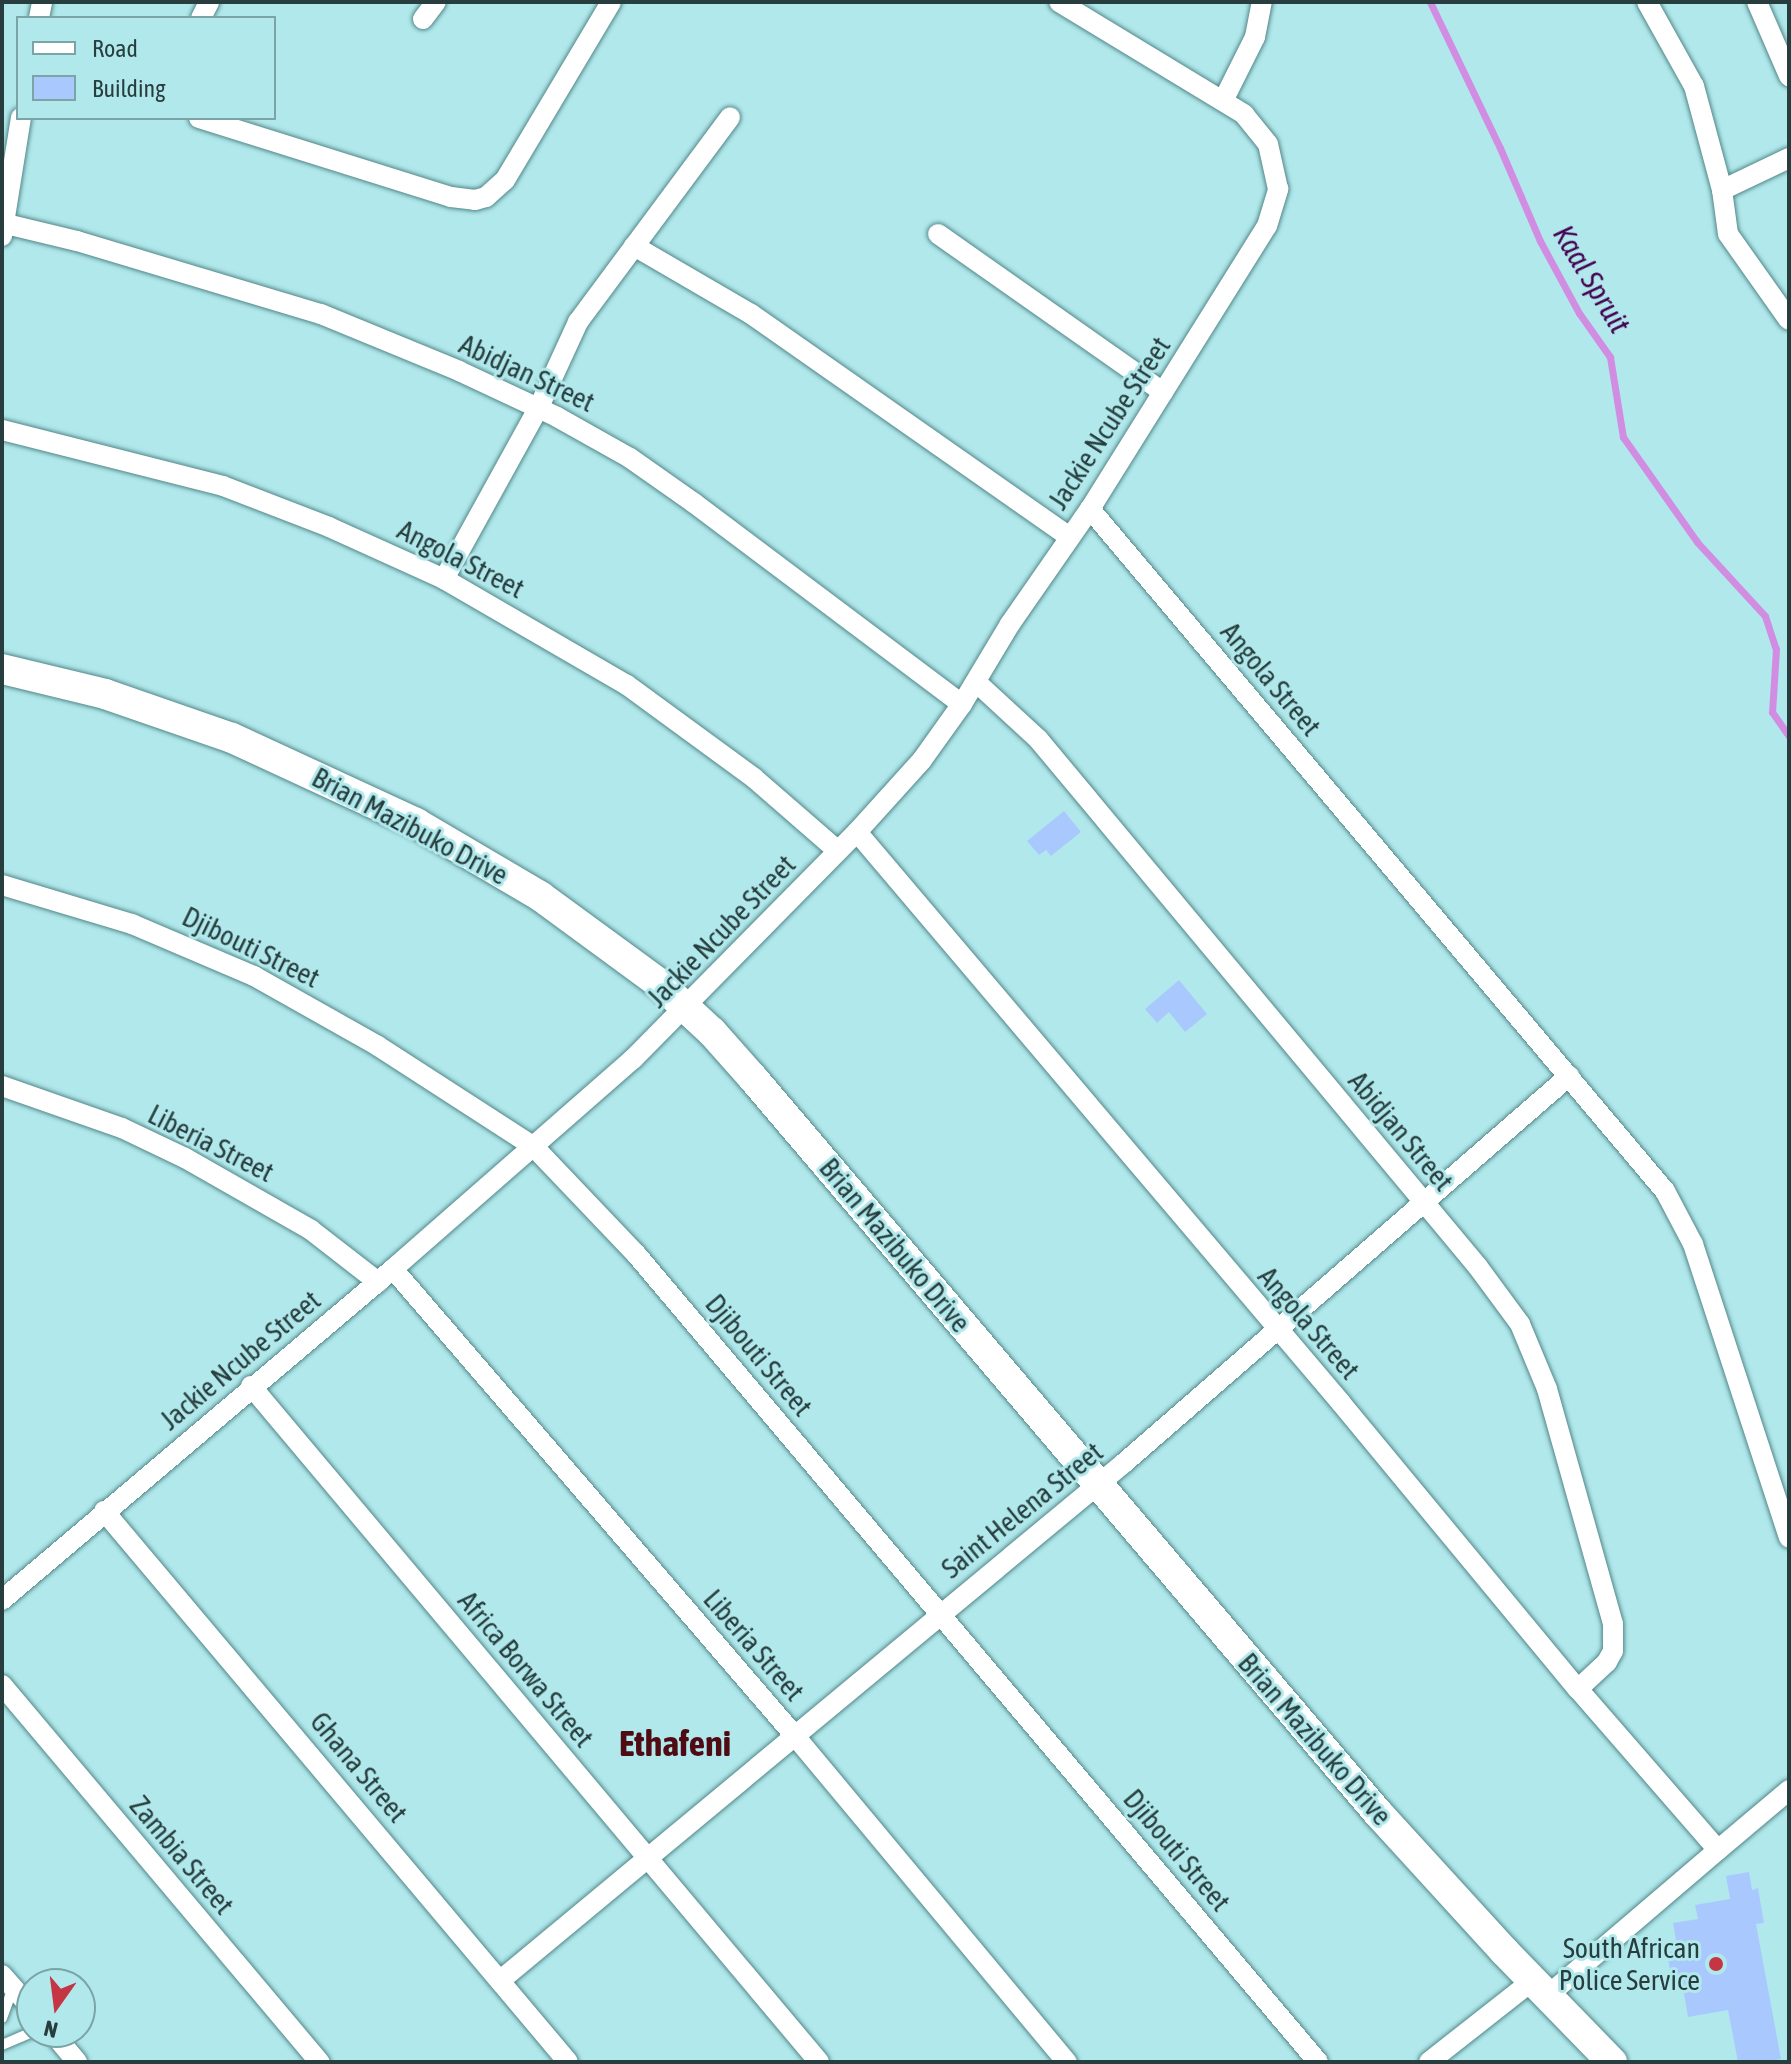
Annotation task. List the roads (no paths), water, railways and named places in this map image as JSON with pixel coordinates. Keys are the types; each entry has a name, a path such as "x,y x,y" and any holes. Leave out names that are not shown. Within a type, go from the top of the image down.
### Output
{"street":[{"path":"423,19 436,2"},
{"path":"205,120 451,197 475,200 486,197 505,180 611,2"},
{"path":"1059,2 1224,99 1255,37 1262,2"},
{"path":"1647,2 1694,86 1722,190 1728,234 1789,320"},
{"path":"1760,3 1789,76"},
{"name":"Jackie Ncube Street","path":"2,1600 534,1147 686,1008 857,832 922,760 1090,509 1275,207 1277,174 1268,144 1244,114 1224,99"},
{"path":"444,579 538,409 578,322 730,117"},
{"path":"3,228 21,120"},
{"path":"1722,190 1789,158"},
{"name":"Abidjan Street","path":"3,228 77,241 321,314 459,371 594,436 630,458 962,704"},
{"path":"938,234 1163,392"},
{"path":"634,246 751,314 1069,537"},
{"name":"Angola Street","path":"2,430 223,486 329,527 444,579 627,685 754,778 838,851"},
{"name":"Angola Street","path":"1090,509 1640,1158 1682,1219 1706,1279 1789,1538"},
{"name":"Brian Mazibuko Drive","path":"2,669 105,694 232,738 416,823 540,896 621,955 686,1008 752,1077 1378,1813 1539,1988 1612,2062"},
{"name":"Abidjan Street","path":"976,682 1038,739 1424,1202 1514,1315 1535,1355 1547,1389 1615,1637 1607,1662 1578,1689"},
{"name":"Angola Street","path":"857,832 1578,1689 1718,1850"},
{"name":"Djibouti Street","path":"2,885 132,924 254,976 378,1046 534,1147 628,1245 1318,2062"},
{"name":"Saint Helena Street","path":"502,1979 940,1612 1099,1484 1569,1076"},
{"name":"Liberia Street","path":"2,1086 122,1128 196,1164 386,1276 795,1736 1067,2062"},
{"name":"Africa Borwa Street","path":"251,1386 819,2062"},
{"name":"Ghana Street","path":"104,1511 502,1979 568,2062"},
{"name":"Zambia Street","path":"2,1685 319,2062"},
{"path":"1429,2062 1539,1988 1718,1850 1789,1790"}],"lane":[{"path":"2,2018 7,1981"}],"waterway":[{"name":"Kaal Spruit","path":"1430,2 1500,148 1540,241 1579,313 1610,357 1623,437 1697,542 1765,616 1776,649 1772,712 1789,736"}],"place":[{"name":"South African Police Service","path":"1716,1964"}],"district":[{"name":"Ethafeni","path":"675,1744"}]}
